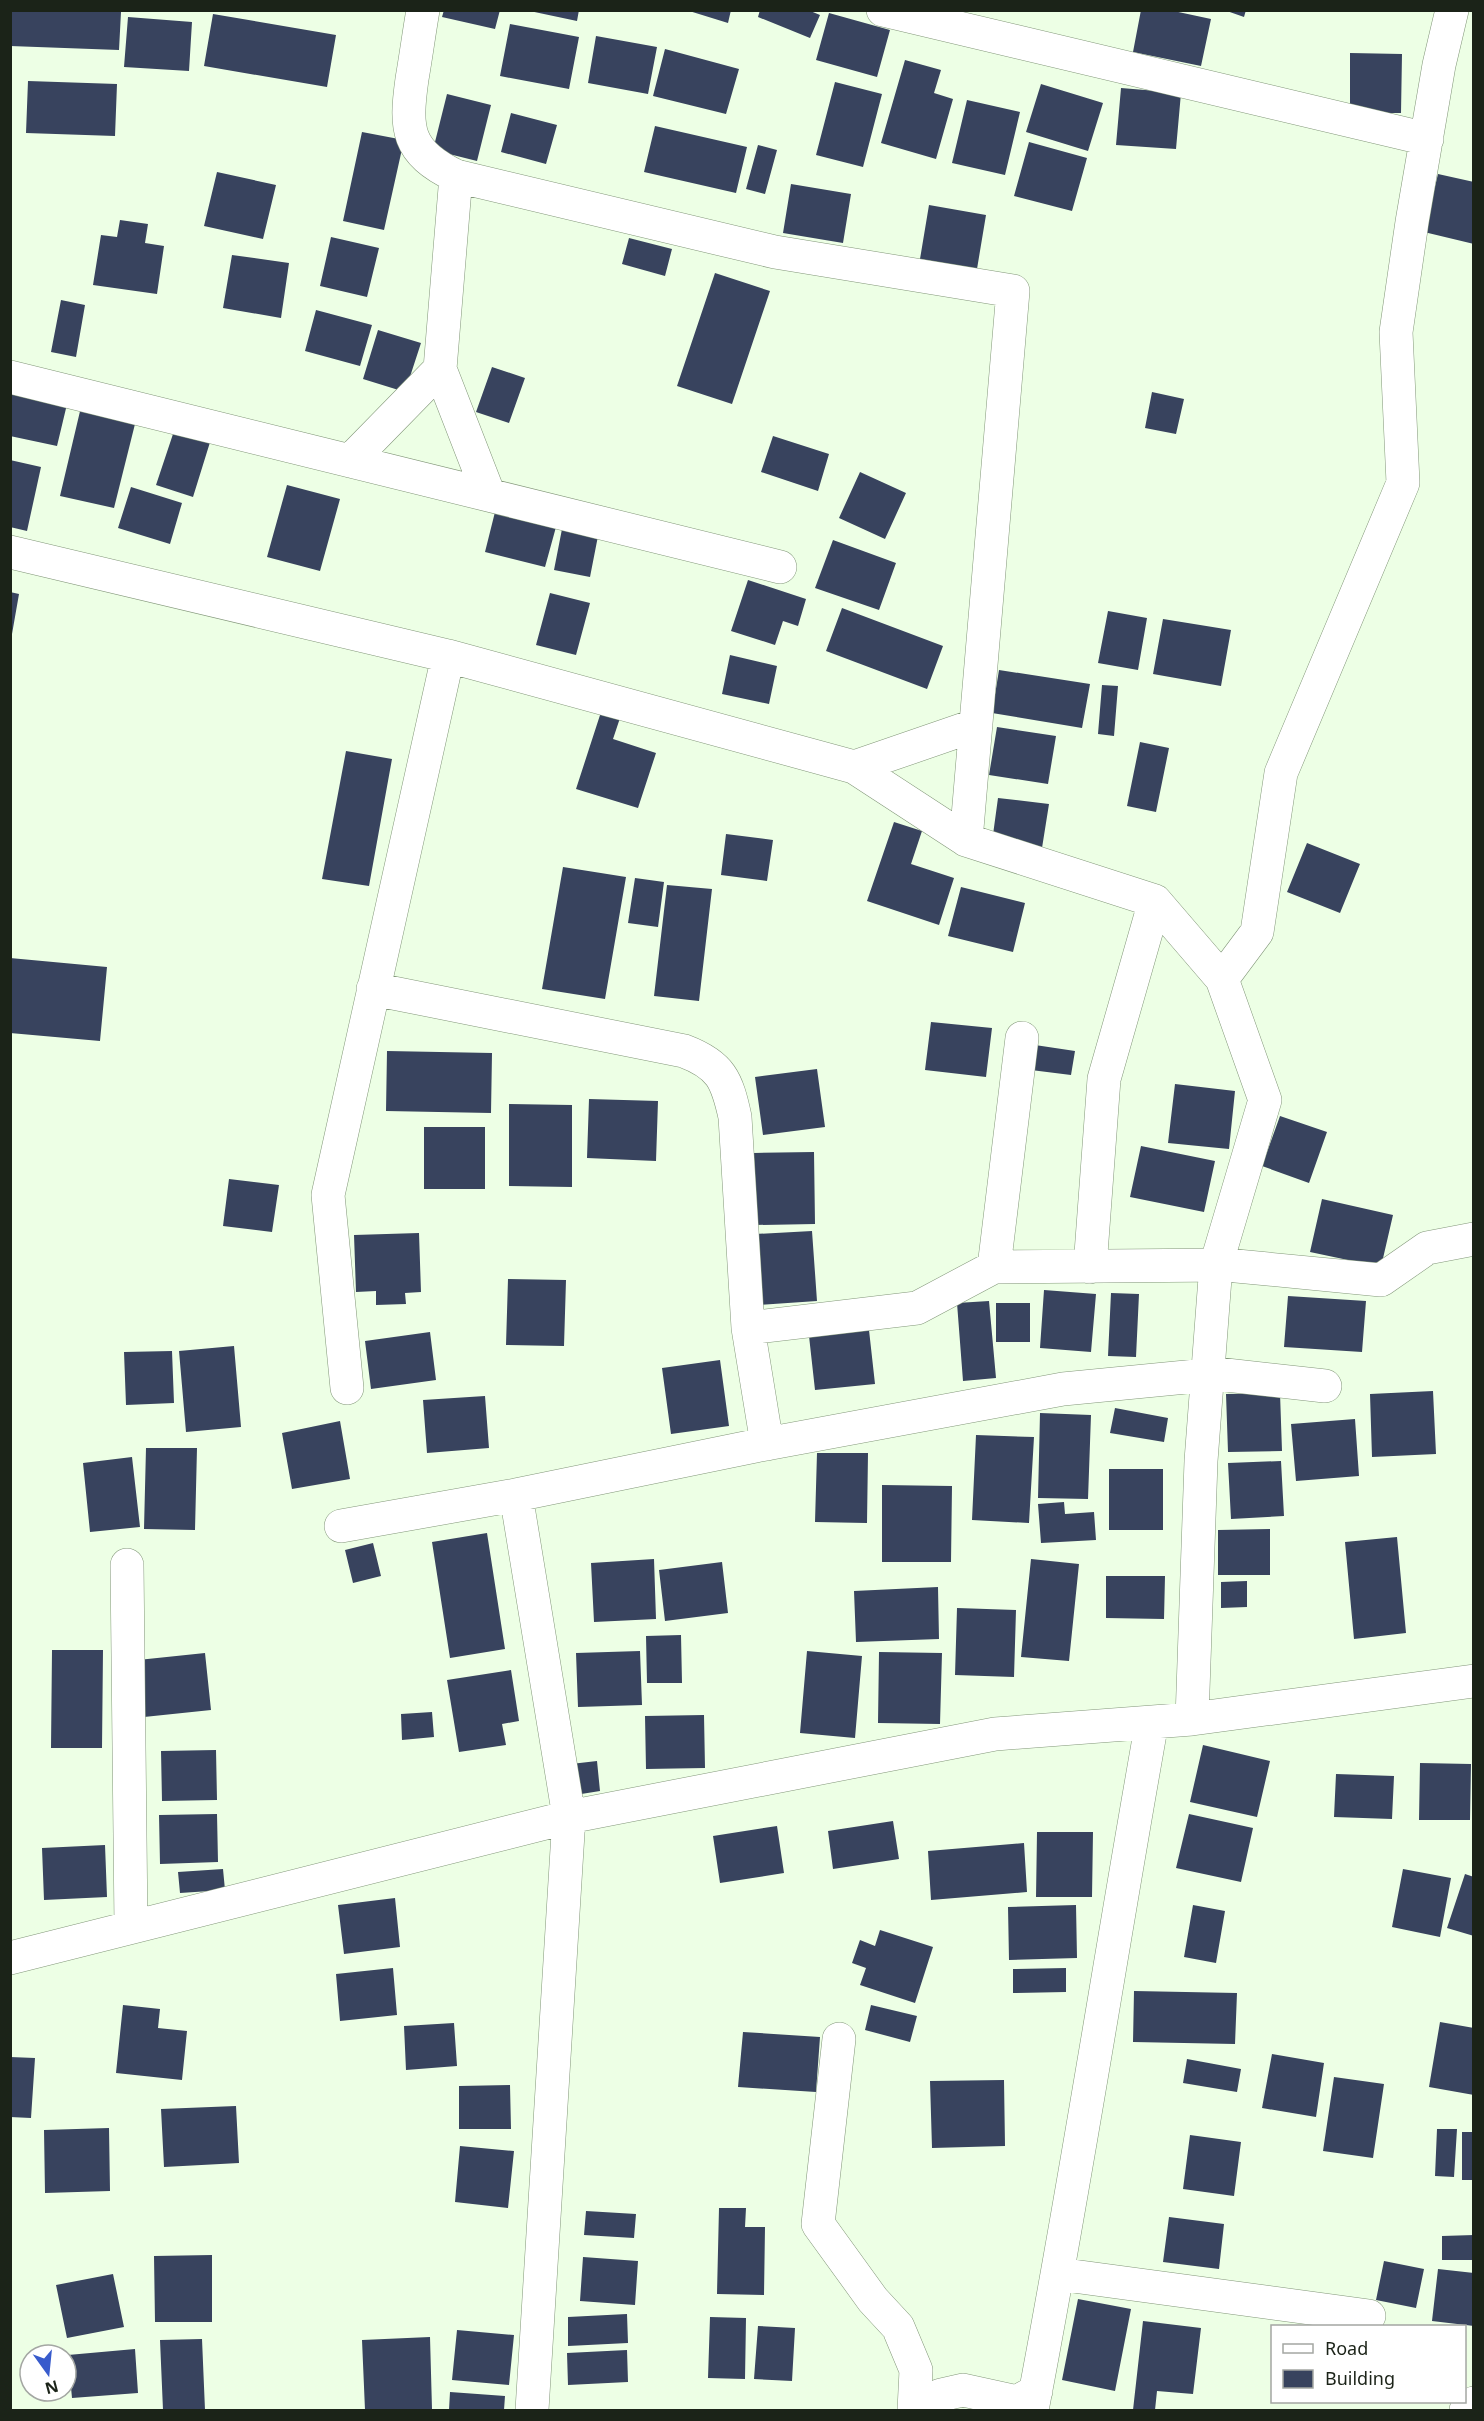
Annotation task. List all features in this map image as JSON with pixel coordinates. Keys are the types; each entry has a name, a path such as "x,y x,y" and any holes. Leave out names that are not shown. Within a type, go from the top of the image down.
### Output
{"street":[{"path":"423,10 406,118 417,147 434,166 456,176 775,252 1013,291 966,840"},
{"path":"883,10 1426,139"},
{"path":"1222,979 1257,932 1281,773 1403,483 1396,332 1426,139 1452,10"},
{"path":"456,176 440,369 489,495"},
{"path":"350,461 440,369"},
{"path":"10,377 780,567"},
{"path":"10,552 448,656 854,767 966,840 1155,901 1222,979 1265,1100 1216,1265 1201,1461 1192,1719"},
{"path":"347,1388 328,1195 448,656"},
{"path":"854,767 976,725"},
{"path":"1090,1266 1104,1079 1155,901"},
{"path":"373,989 684,1051 703,1058 717,1068 729,1089 735,1117 748,1328 767,1444"},
{"path":"994,1267 1023,1038"},
{"path":"748,1328 917,1308 994,1267 1216,1265 1381,1280 1427,1248 1473,1239"},
{"path":"341,1526 516,1495 767,1444 1063,1389 1207,1375 1326,1386"},
{"path":"516,1495 569,1817 532,2410"},
{"path":"127,1565 131,1926"},
{"path":"10,1958 569,1817 995,1734 1192,1719 1473,1682"},
{"path":"839,2039 818,2224 873,2300 898,2327 916,2370 915,2409 941,2395 963,2390 1017,2402 1034,2401 1058,2274 1108,1968 1152,1722"},
{"path":"1058,2274 1369,2316"},
{"path":"1466,2410 1473,2403"}],"building":[{"path":"10,10 121,12 119,50 10,46"},
{"path":"444,10 500,10 495,29 442,17"},
{"path":"525,10 579,10 577,21"},
{"path":"686,10 731,10 728,23"},
{"path":"760,10 808,10 820,15 810,38 758,17"},
{"path":"1141,10 1169,10 1211,19 1201,66 1133,52"},
{"path":"1224,10 1246,10 1244,17"},
{"path":"829,13 890,30 877,77 816,60"},
{"path":"213,14 336,35 327,87 204,66"},
{"path":"128,17 192,22 189,71 124,67"},
{"path":"510,24 579,37 569,89 500,76"},
{"path":"596,36 657,47 648,94 588,83"},
{"path":"665,49 739,69 726,114 653,96"},
{"path":"1350,53 1402,54 1401,113 1350,113"},
{"path":"905,60 941,70 934,93 953,99 936,159 881,143"},
{"path":"28,81 117,84 115,136 26,133"},
{"path":"835,82 882,94 863,167 816,155"},
{"path":"1041,84 1103,103 1088,151 1026,132"},
{"path":"1121,88 1181,93 1176,149 1116,145"},
{"path":"447,94 491,105 477,161 433,150"},
{"path":"967,100 1020,112 1005,175 952,163"},
{"path":"511,113 557,125 546,164 501,152"},
{"path":"655,126 747,147 736,193 644,172"},
{"path":"362,132 404,140 384,230 343,221"},
{"path":"1029,142 1087,158 1072,211 1014,196"},
{"path":"758,145 777,150 765,194 746,189"},
{"path":"217,172 276,185 263,239 204,226"},
{"path":"1438,174 1474,182 1474,244 1424,232"},
{"path":"791,184 851,194 843,243 783,233"},
{"path":"929,205 986,215 977,269 920,259"},
{"path":"120,220 148,224 145,243 164,246 157,294 93,285 101,235 117,237"},
{"path":"331,237 379,248 367,297 320,286"},
{"path":"629,238 672,249 665,276 622,264"},
{"path":"232,255 289,263 281,318 223,308"},
{"path":"715,273 770,291 732,404 677,386"},
{"path":"61,300 85,305 76,357 51,352"},
{"path":"316,310 372,325 360,366 305,351"},
{"path":"378,330 421,343 405,392 363,379"},
{"path":"492,367 525,378 509,423 476,412"},
{"path":"10,388 68,400 57,446 10,436"},
{"path":"1152,392 1184,399 1176,434 1145,428"},
{"path":"81,407 136,420 114,508 60,496"},
{"path":"175,428 211,439 193,497 156,485"},
{"path":"773,436 829,454 818,491 761,472"},
{"path":"10,460 41,467 27,531 10,527"},
{"path":"860,472 906,493 885,539 839,518"},
{"path":"287,485 340,499 320,571 267,557"},
{"path":"131,487 182,503 170,544 118,528"},
{"path":"495,512 556,527 545,567 485,552"},
{"path":"562,529 598,536 590,577 554,570"},
{"path":"833,540 896,563 879,610 815,588"},
{"path":"748,580 806,599 798,626 783,621 775,645 731,631"},
{"path":"10,592 19,594 12,634 10,633"},
{"path":"550,593 590,603 576,655 536,645"},
{"path":"842,608 943,646 927,689 826,651"},
{"path":"1108,611 1147,618 1138,670 1098,663"},
{"path":"1163,619 1231,630 1221,686 1153,674"},
{"path":"730,655 777,666 769,704 722,694"},
{"path":"999,670 1090,684 1082,728 992,713"},
{"path":"1102,685 1118,686 1114,736 1098,734"},
{"path":"601,712 620,718 613,739 656,753 638,808 576,789"},
{"path":"997,727 1056,736 1048,784 989,775"},
{"path":"1140,742 1169,748 1156,812 1127,806"},
{"path":"346,751 392,759 369,886 322,879"},
{"path":"998,798 1049,804 1042,848 992,842"},
{"path":"894,822 922,831 911,864 954,878 939,925 867,901"},
{"path":"726,834 773,840 767,881 721,875"},
{"path":"1307,843 1360,864 1340,913 1287,892"},
{"path":"563,867 626,877 605,999 542,989"},
{"path":"635,878 664,882 658,927 628,923"},
{"path":"667,885 712,889 699,1001 654,996"},
{"path":"961,887 1025,903 1013,952 948,936"},
{"path":"10,958 107,967 100,1041 10,1033"},
{"path":"931,1022 992,1028 986,1077 925,1070"},
{"path":"1035,1045 1075,1051 1071,1075 1031,1070"},
{"path":"387,1051 492,1053 491,1113 386,1111"},
{"path":"817,1069 825,1127 763,1135 755,1077"},
{"path":"1175,1084 1235,1091 1229,1149 1168,1143"},
{"path":"589,1099 658,1101 656,1161 587,1158"},
{"path":"509,1104 572,1105 572,1187 509,1186"},
{"path":"1280,1116 1327,1132 1309,1183 1262,1166"},
{"path":"424,1127 485,1127 485,1189 424,1189"},
{"path":"1141,1146 1215,1161 1204,1212 1130,1197"},
{"path":"814,1152 815,1224 755,1225 754,1153"},
{"path":"229,1179 279,1185 272,1232 223,1226"},
{"path":"1322,1199 1393,1215 1381,1267 1310,1252"},
{"path":"812,1231 817,1301 760,1305 755,1234"},
{"path":"419,1233 421,1292 405,1293 406,1304 376,1305 376,1291 356,1292 354,1235"},
{"path":"508,1279 566,1280 564,1346 506,1345"},
{"path":"1044,1290 1096,1294 1091,1352 1040,1348"},
{"path":"1111,1293 1139,1294 1136,1357 1108,1356"},
{"path":"1288,1296 1366,1301 1362,1352 1284,1347"},
{"path":"989,1301 996,1378 963,1381 957,1303"},
{"path":"996,1303 1030,1303 1030,1342 996,1342"},
{"path":"869,1330 875,1384 815,1390 809,1336"},
{"path":"430,1332 436,1380 371,1389 365,1341"},
{"path":"234,1346 241,1427 186,1432 179,1351"},
{"path":"172,1351 174,1403 126,1405 124,1352"},
{"path":"720,1360 729,1426 671,1434 662,1368"},
{"path":"1433,1391 1436,1454 1372,1457 1370,1394"},
{"path":"1280,1393 1282,1451 1228,1452 1226,1394"},
{"path":"485,1396 489,1448 427,1453 423,1400"},
{"path":"1115,1408 1168,1418 1164,1442 1110,1433"},
{"path":"1040,1413 1091,1415 1088,1499 1038,1498"},
{"path":"1355,1419 1359,1476 1296,1481 1291,1424"},
{"path":"340,1421 350,1479 292,1489 282,1433"},
{"path":"976,1435 1034,1437 1029,1523 972,1520"},
{"path":"146,1448 197,1448 195,1530 144,1529"},
{"path":"817,1453 868,1453 867,1523 815,1522"},
{"path":"132,1457 140,1527 90,1532 83,1463"},
{"path":"1281,1461 1284,1516 1231,1519 1228,1463"},
{"path":"1109,1469 1163,1469 1163,1530 1109,1530"},
{"path":"882,1485 952,1486 951,1562 882,1562"},
{"path":"1064,1502 1065,1514 1094,1512 1096,1540 1041,1543 1038,1504"},
{"path":"1270,1529 1270,1575 1218,1575 1218,1530"},
{"path":"487,1533 505,1649 450,1658 432,1542"},
{"path":"1397,1537 1406,1633 1354,1639 1345,1542"},
{"path":"373,1543 381,1576 353,1583 345,1550"},
{"path":"654,1559 656,1619 594,1622 591,1563"},
{"path":"1031,1559 1079,1564 1069,1661 1021,1657"},
{"path":"722,1562 728,1613 665,1621 659,1570"},
{"path":"1106,1576 1165,1576 1164,1619 1106,1618"},
{"path":"1247,1581 1247,1607 1221,1608 1221,1582"},
{"path":"938,1587 939,1639 856,1642 854,1591"},
{"path":"957,1608 1016,1610 1014,1677 955,1675"},
{"path":"681,1635 682,1683 647,1683 646,1636"},
{"path":"52,1650 103,1650 102,1748 51,1748"},
{"path":"640,1651 642,1705 578,1707 576,1653"},
{"path":"807,1651 862,1656 855,1738 800,1733"},
{"path":"879,1652 942,1653 940,1724 878,1723"},
{"path":"205,1653 211,1710 144,1717 138,1660"},
{"path":"511,1670 519,1721 502,1724 506,1745 459,1752 447,1680"},
{"path":"432,1712 434,1737 402,1740 401,1714"},
{"path":"704,1715 705,1768 646,1769 645,1716"},
{"path":"1203,1745 1270,1761 1257,1817 1190,1802"},
{"path":"216,1750 217,1800 162,1801 161,1751"},
{"path":"597,1761 600,1791 575,1795 571,1764"},
{"path":"1420,1763 1471,1764 1470,1820 1419,1820"},
{"path":"1336,1774 1394,1776 1392,1819 1334,1817"},
{"path":"217,1814 218,1862 160,1864 159,1815"},
{"path":"1189,1814 1253,1828 1241,1882 1176,1868"},
{"path":"893,1821 899,1859 833,1869 828,1831"},
{"path":"777,1826 784,1873 720,1883 713,1836"},
{"path":"1037,1832 1093,1832 1092,1897 1036,1897"},
{"path":"1024,1843 1027,1892 931,1900 928,1851"},
{"path":"105,1845 107,1897 44,1900 42,1848"},
{"path":"223,1869 225,1890 180,1893 178,1872"},
{"path":"1403,1869 1451,1878 1440,1937 1392,1927"},
{"path":"1465,1874 1474,1877 1474,1936 1447,1928"},
{"path":"395,1898 400,1947 344,1954 338,1905"},
{"path":"1076,1905 1077,1958 1009,1960 1008,1907"},
{"path":"1193,1905 1225,1911 1216,1963 1184,1957"},
{"path":"880,1930 933,1947 915,2003 860,1985 866,1968 852,1963 860,1940 875,1946"},
{"path":"393,1968 397,2015 340,2021 336,1974"},
{"path":"1066,1968 1066,1992 1013,1993 1013,1969"},
{"path":"1134,1991 1237,1993 1235,2044 1133,2042"},
{"path":"123,2005 160,2009 158,2028 187,2031 182,2080 116,2073"},
{"path":"871,2005 917,2016 910,2042 865,2030"},
{"path":"1440,2022 1474,2028 1474,2095 1429,2087"},
{"path":"454,2023 457,2066 406,2070 404,2026"},
{"path":"743,2032 820,2037 816,2092 738,2087"},
{"path":"1272,2054 1324,2063 1316,2117 1262,2108"},
{"path":"10,2057 35,2058 31,2118 10,2117"},
{"path":"1187,2059 1241,2069 1237,2092 1183,2083"},
{"path":"1334,2077 1384,2084 1373,2158 1323,2151"},
{"path":"1004,2080 1005,2146 932,2148 930,2081"},
{"path":"510,2085 511,2129 459,2129 459,2086"},
{"path":"236,2106 239,2163 164,2167 161,2109"},
{"path":"109,2128 110,2191 45,2193 44,2130"},
{"path":"1437,2129 1457,2129 1454,2177 1435,2176"},
{"path":"1462,2132 1474,2132 1474,2180 1462,2180"},
{"path":"1190,2135 1241,2142 1234,2196 1183,2189"},
{"path":"460,2146 514,2151 508,2208 455,2202"},
{"path":"719,2208 746,2208 745,2227 765,2227 764,2295 717,2294"},
{"path":"586,2211 636,2214 634,2238 584,2235"},
{"path":"1169,2217 1224,2224 1219,2269 1163,2262"},
{"path":"1474,2235 1474,2260 1442,2260 1442,2236"},
{"path":"212,2255 212,2322 155,2322 154,2256"},
{"path":"583,2257 638,2261 635,2305 580,2301"},
{"path":"1384,2261 1424,2269 1416,2308 1376,2300"},
{"path":"1438,2269 1474,2273 1474,2326 1432,2321"},
{"path":"113,2274 124,2327 67,2338 56,2285"},
{"path":"1078,2299 1131,2309 1115,2391 1062,2380"},
{"path":"627,2314 628,2343 568,2346 568,2317"},
{"path":"710,2317 746,2318 745,2379 708,2378"},
{"path":"1143,2321 1201,2328 1193,2394 1157,2391 1155,2410 1133,2410"},
{"path":"758,2326 795,2328 792,2381 754,2379"},
{"path":"457,2330 514,2335 509,2385 452,2380"},
{"path":"430,2337 432,2409 365,2410 362,2340"},
{"path":"202,2339 205,2410 163,2410 160,2340"},
{"path":"135,2349 138,2393 78,2398 78,2354"},
{"path":"627,2350 628,2382 568,2385 567,2353"},
{"path":"450,2392 505,2396 504,2410 449,2410"}]}
